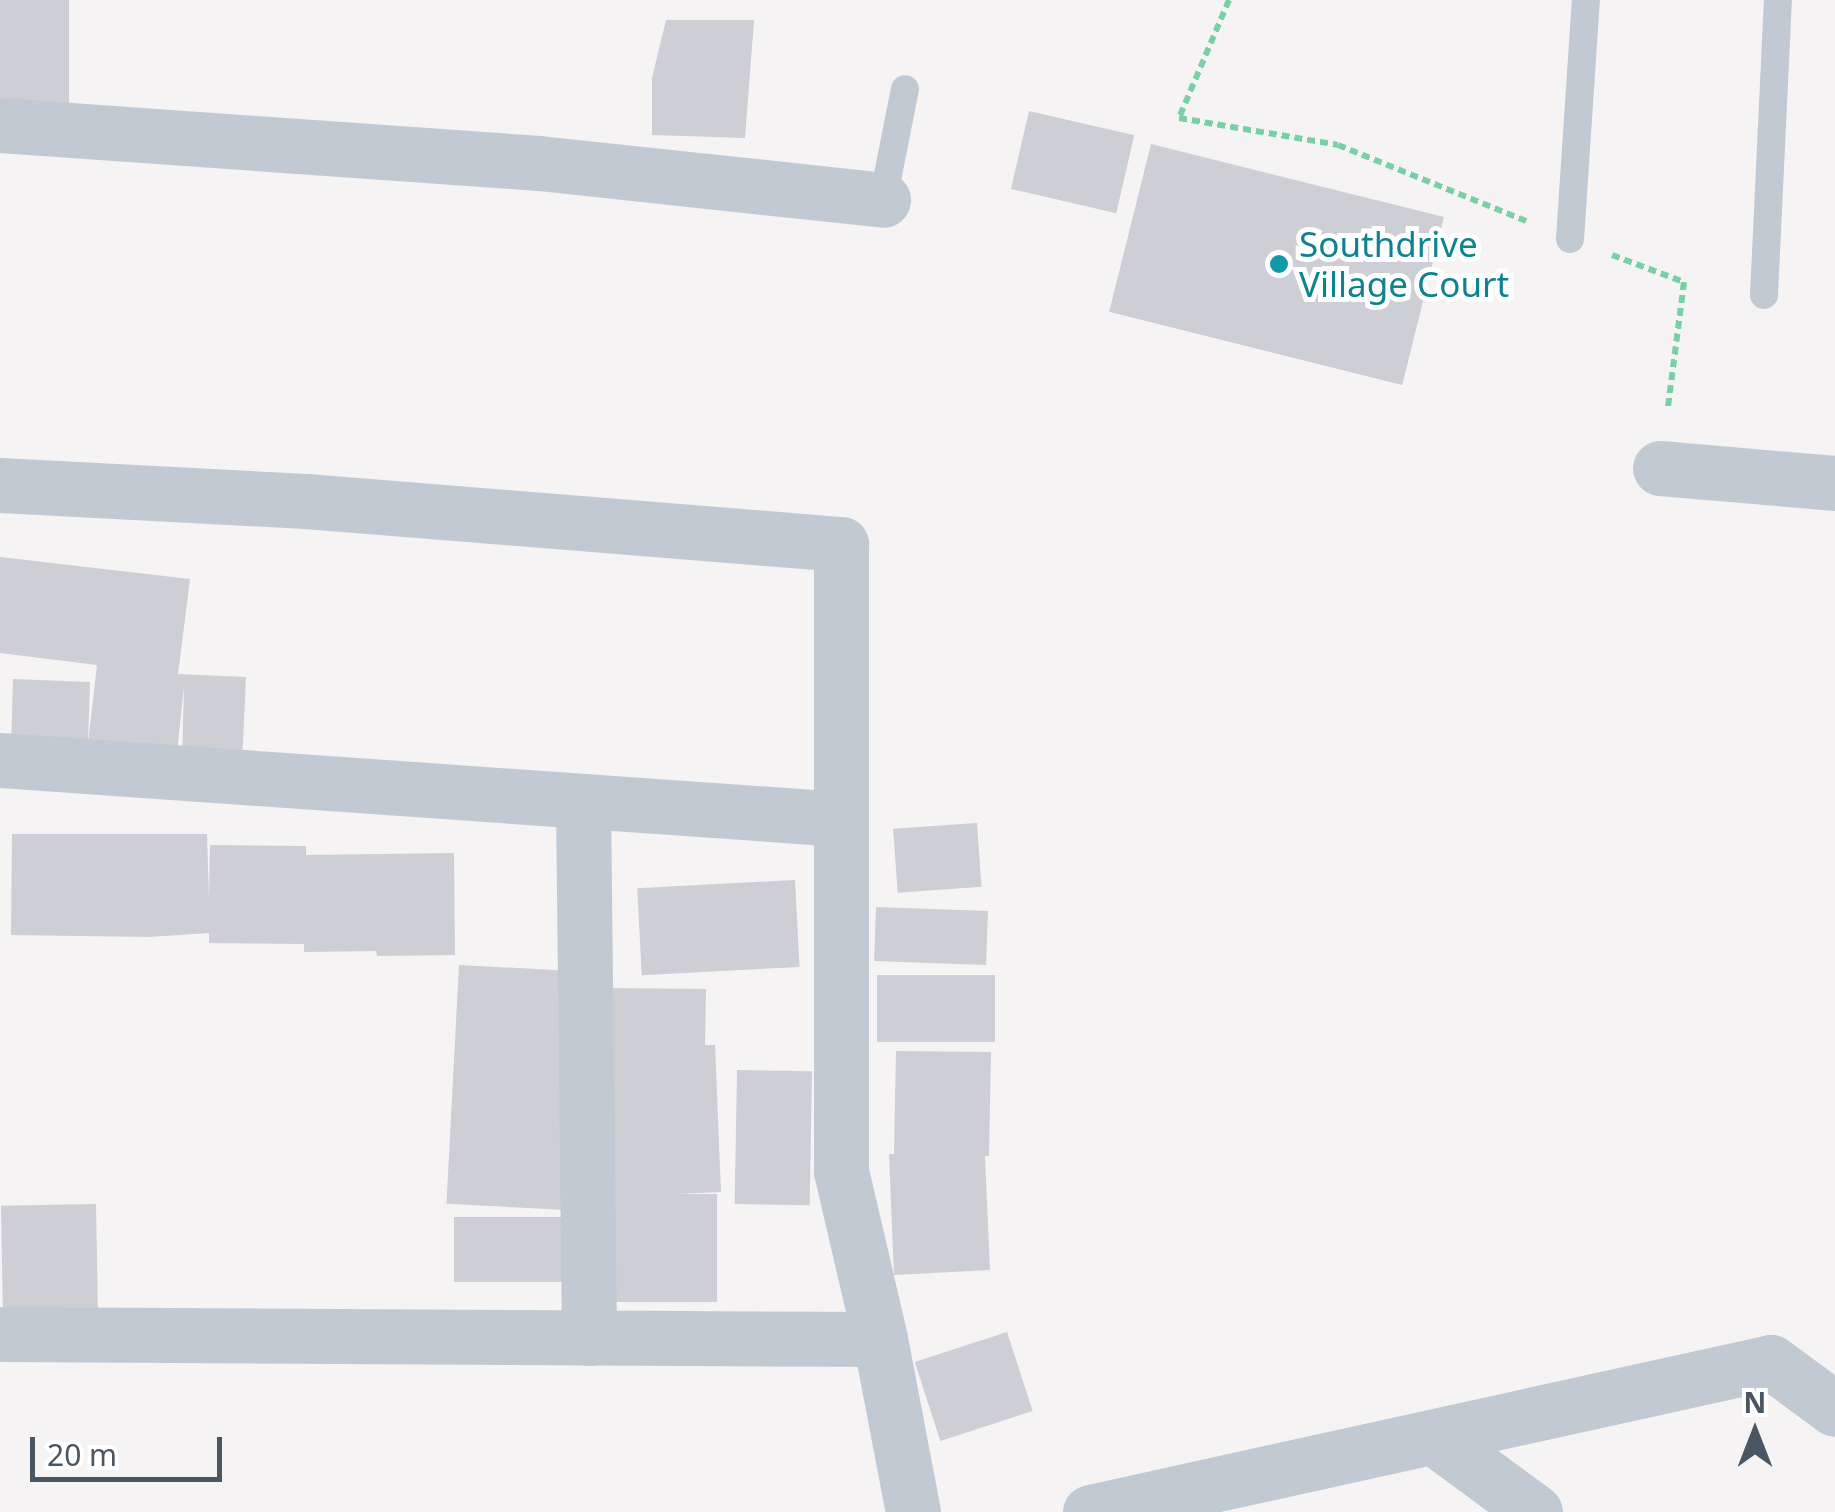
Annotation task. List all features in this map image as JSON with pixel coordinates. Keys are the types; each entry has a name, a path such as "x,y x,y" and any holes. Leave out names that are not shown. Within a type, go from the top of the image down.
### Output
{"street":[{"path":"0,125 539,163 882,200"},
{"path":"1660,468 1835,483"},
{"path":"0,485 306,500 841,544 841,1171 880,1339 913,1512"},
{"path":"0,760 841,819"},
{"path":"583,801 589,1338"},
{"path":"0,1334 880,1339"},
{"path":"1090,1512 1436,1439 1770,1362 1835,1410"},
{"path":"1436,1439 1535,1512"}],"lane":[{"path":"1570,239 1586,0"},
{"path":"1764,295 1778,0"},
{"path":"882,200 905,88"}],"path":[{"path":"1229,0 1179,118 1338,145 1684,282 1660,468"}],"building":[{"path":"0,0 69,0 69,116 0,116"},
{"path":"666,20 754,20 745,138 652,135 652,78"},
{"path":"1029,111 1134,135 1116,213 1011,189"},
{"name":"Southdrive Village Court","path":"1151,144 1444,217 1402,385 1109,312"},
{"path":"0,557 190,579 178,674 246,677 242,764 182,762 184,686 176,762 11,749 13,679 90,682 88,743 97,665 0,653"},
{"path":"977,823 981,887 898,893 893,829"},
{"path":"12,834 207,834 209,899 210,845 306,846 306,855 454,853 455,955 304,952 304,944 209,943 209,933 149,937 11,935"},
{"path":"795,880 800,967 642,975 637,888"},
{"path":"876,907 988,911 986,965 874,961"},
{"path":"459,965 575,971 562,1210 446,1204"},
{"path":"877,975 995,975 995,1042 877,1042"},
{"path":"602,988 706,989 705,1045 715,1045 721,1192 677,1194 717,1194 717,1302 605,1302"},
{"path":"896,1051 991,1052 989,1156 985,1156 990,1270 894,1275 889,1154 894,1154"},
{"path":"737,1070 812,1071 810,1205 735,1204"},
{"path":"96,1204 98,1313 3,1315 1,1206"},
{"path":"454,1217 562,1217 562,1282 454,1282"},
{"path":"1007,1332 1033,1411 940,1441 915,1362"}],"place":[{"name":"Southdrive Village Court","path":"1279,264"}]}
